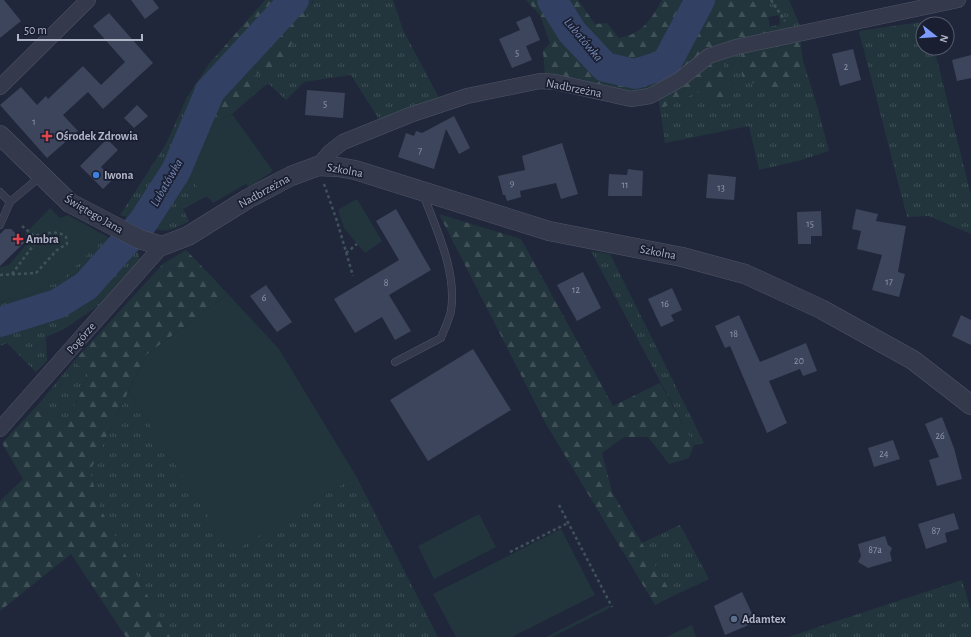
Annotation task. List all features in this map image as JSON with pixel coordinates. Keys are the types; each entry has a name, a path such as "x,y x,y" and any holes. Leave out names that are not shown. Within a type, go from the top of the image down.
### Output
{"street":[{"path":"0,87 88,0"},
{"name":"Nadbrzeżna","path":"162,246 188,236 249,198 291,176 318,166 330,152 343,142 410,115 467,96 540,81 555,82 631,100 650,96 679,80 709,56 736,47 794,36 958,0"},
{"name":"Świętego Jana","path":"0,135 70,203 139,239 162,246"},
{"name":"Szkolna","path":"318,166 338,166 356,170 549,231 682,257 745,274 821,309 913,360 971,405"},
{"name":"Pogórze","path":"0,429 162,246"}],"lane":[{"path":"0,225 10,202 41,176"},
{"path":"0,192 10,202"},
{"path":"395,362 441,338 451,312 451,277 437,230 422,192"}],"path":[{"path":"771,0 794,36"},
{"path":"326,191 337,221 353,276"},
{"path":"12,275 35,243 34,236 22,226"},
{"path":"0,275 36,273 57,250 67,244 66,237 56,232 34,236"},
{"path":"346,253 357,244"},
{"path":"559,505 612,607"},
{"path":"510,552 568,523"}],"green space":[{"path":"265,0 313,0 298,32 274,74 255,73 248,100 232,114 213,124 210,111 228,84 209,64"},
{"path":"313,0 393,0 403,30 439,98 380,121 351,75 304,82 286,100 268,83 248,100 255,73 313,3"},
{"path":"526,0 578,0 595,24 607,23 619,38 634,33 645,25 662,0 767,0 773,16 768,17 770,27 773,26 775,35 680,72 651,91 631,95 579,79 545,74 543,51 550,43 540,15"},
{"path":"767,0 789,0 801,28 775,35 773,26 780,25 779,15 773,16"},
{"path":"915,23 915,56 936,56 971,195 971,234 929,216 907,217 859,31"},
{"path":"800,39 803,61 789,86 775,89 742,80 741,53"},
{"path":"741,53 742,80 789,86 803,61 829,151 798,161 759,170 749,126 665,143 660,109 698,92 727,76 721,60"},
{"path":"721,60 727,76 730,106 698,92 660,109 658,99 711,61"},
{"path":"209,64 219,75 198,105 171,167 146,211 130,218 120,215 166,144 186,99"},
{"path":"210,111 213,124 189,178 207,196 183,209 189,221 170,230 155,229 149,226 176,186"},
{"path":"232,114 273,171 249,187 246,184 213,203 189,178 213,124"},
{"path":"357,199 382,241 365,253 344,228 338,210"},
{"path":"50,208 60,218 68,215 106,236 61,280 32,293 0,302 0,267 9,265 31,239 25,234"},
{"path":"439,214 521,239 613,406 660,383 694,445 689,458 669,464 648,437 624,437 602,453 612,492 673,596 655,605 546,424"},
{"path":"106,236 112,241 80,280 46,301 0,314 0,302 32,293 61,280"},
{"path":"132,248 137,250 141,262 104,302 64,329 46,337 47,361 36,372 7,343 0,346 0,329 30,322 71,306 99,283"},
{"path":"186,250 228,294 146,355 90,471 99,506 170,637 126,637 71,554 0,611 0,501 23,479 2,443 37,406 66,423 89,375 74,361 163,264"},
{"path":"591,251 610,254 704,443 694,445"},
{"path":"228,294 279,349 356,476 231,553 129,391 146,355"},
{"path":"74,361 89,374 66,423 37,406"},
{"path":"129,391 231,552 356,476 438,637 170,637 99,506 90,471"},
{"path":"479,514 496,547 434,579 418,546"},
{"path":"680,525 709,579 673,596 642,543"},
{"path":"561,529 595,595 512,637 456,637 433,594"},
{"path":"962,580 971,611 971,637 788,637"},
{"path":"609,605 610,608 552,637 546,637"},
{"path":"692,625 696,637 666,637"}],"building":[{"path":"0,0 4,0 21,21 0,38"},
{"path":"131,0 153,0 159,8 145,19"},
{"path":"109,13 153,63 103,109 88,92 63,115 78,131 47,158 0,105 21,87 37,105 46,96 48,99 83,66 101,85 125,62 93,26"},
{"path":"530,16 540,40 526,46 532,60 512,68 499,39 520,30 516,22"},
{"path":"853,49 861,80 840,86 832,54"},
{"path":"971,55 971,78 957,81 952,60"},
{"path":"307,90 345,93 343,118 305,115"},
{"path":"137,105 148,116 134,128 124,118"},
{"path":"454,116 470,148 459,154 446,129 434,169 398,157 406,133 414,136 416,131 422,133"},
{"path":"107,139 118,150 101,167 113,179 103,189 80,166"},
{"path":"562,143 578,194 561,199 556,183 520,191 521,197 507,201 505,195 503,195 498,176 525,170 522,156"},
{"path":"628,169 643,171 642,196 608,196 609,174 627,175"},
{"path":"708,174 736,177 734,200 706,198"},
{"path":"396,209 431,270 389,295 411,331 395,340 382,317 355,333 334,299 399,260 376,221"},
{"path":"856,209 878,214 876,221 906,226 898,272 905,274 899,297 872,290 882,255 857,249 861,231 852,229"},
{"path":"821,211 822,236 811,236 811,244 798,244 797,212"},
{"path":"5,229 11,229 25,242 0,266 0,234"},
{"path":"583,272 601,308 577,321 557,285"},
{"path":"266,285 292,322 277,332 250,296"},
{"path":"672,288 682,310 671,315 674,321 661,327 648,299"},
{"path":"739,315 760,362 806,343 817,371 803,376 800,369 769,381 787,423 767,433 730,346 725,348 715,326"},
{"path":"961,315 971,320 971,345 952,336"},
{"path":"473,349 511,410 428,461 390,400"},
{"path":"942,417 954,448 962,479 937,486 929,460 939,457 925,424"},
{"path":"893,440 900,459 874,467 868,448"},
{"path":"954,513 959,529 945,533 947,542 926,549 918,524"},
{"path":"885,536 888,545 892,548 890,553 892,561 868,568 858,562 861,556 858,544"},
{"path":"742,592 756,622 725,635 714,606"}],"waterway":[{"name":"Lubatówka","path":"0,322 57,304 86,286 143,222 176,171 210,91 294,0"},
{"name":"Lubatówka","path":"552,0 572,32 605,67 635,74 666,64 700,0"}],"place":[{"name":"Ośrodek Zdrowia","path":"47,136"},
{"name":"Iwona","path":"96,175"},
{"name":"Ambra","path":"18,239"},
{"name":"Adamtex","path":"734,619"}]}
